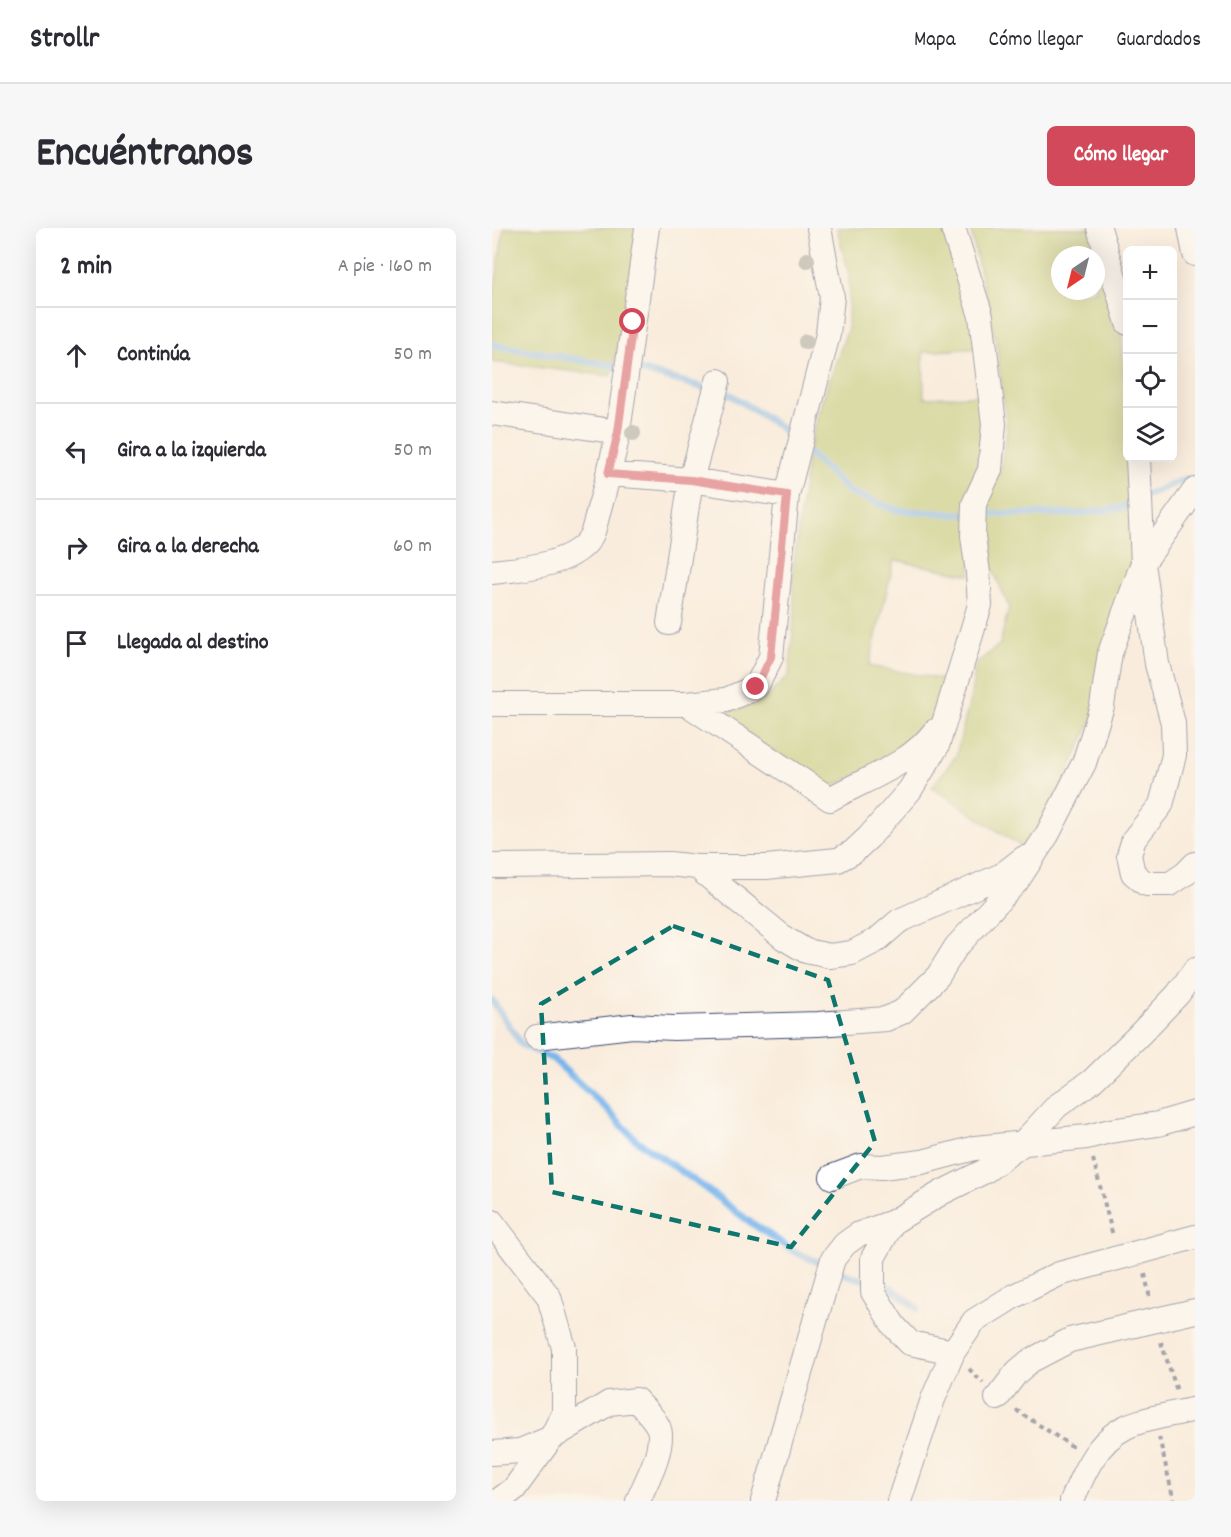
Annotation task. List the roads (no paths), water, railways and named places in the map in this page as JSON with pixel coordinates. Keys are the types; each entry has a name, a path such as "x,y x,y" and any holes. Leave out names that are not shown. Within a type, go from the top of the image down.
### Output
{"street":[{"path":"492,572 528,569 556,562 574,553 591,537 618,432 648,228"},
{"path":"492,704 687,704 726,700 756,687 771,657 787,495 828,334 832,297 819,228"},
{"path":"492,866 669,864 697,867 786,865 838,860 853,852 869,837 910,790 937,746 980,605 973,536 974,504 990,471 994,424 981,316 953,228"},
{"path":"1099,228 1123,307"},
{"path":"1190,228 1195,254"},
{"path":"669,623 691,480 718,381"},
{"path":"492,413 618,432"},
{"path":"1138,462 1143,563 1157,664 1173,723 1174,755 1161,805 1134,839 1129,855 1133,873 1146,884 1170,884 1195,864"},
{"path":"608,474 691,480 787,495"},
{"path":"537,1037 632,1026 674,1028 818,1024 886,1019 902,1012 938,976 956,947 1017,881 1047,835 1084,763 1102,706 1110,653 1143,563 1195,490"},
{"path":"687,704 830,799 889,768 925,745 947,714"},
{"path":"697,867 784,938 806,951 830,956 852,953 877,940 899,921 1002,875 1047,835"},
{"path":"763,1501 833,1259 845,1244 859,1234 893,1222 941,1193 985,1171 1022,1144 1057,1106 1092,1081 1140,1034 1178,994 1195,970"},
{"path":"1057,1106 1053,1116 1058,1131 1078,1138"},
{"path":"832,1177 861,1166 882,1167 922,1162 975,1148 1078,1138 1158,1124 1195,1113"},
{"path":"492,1222 549,1297 564,1348 564,1413 550,1438 514,1489 498,1501"},
{"path":"893,1222 873,1258 873,1292 894,1326 910,1343 954,1352"},
{"path":"898,1501 933,1399 954,1352 974,1321 989,1310 1059,1274 1195,1237"},
{"path":"997,1398 1017,1372 1030,1361 1070,1340 1114,1332 1195,1311"},
{"path":"492,1453 520,1451 550,1438 609,1403 636,1400 651,1414 660,1432 656,1456 638,1501"},
{"path":"1072,1501 1091,1458 1107,1441 1126,1427 1195,1409"}],"waterway":[{"path":"494,345 647,372 731,395 780,427 795,441"},
{"path":"803,448 851,493 896,510 951,514 1076,514 1121,508 1135,501"},
{"path":"1145,496 1185,479 1195,480"},
{"path":"492,1000 522,1045 553,1059 606,1108 635,1139 795,1252 848,1275 868,1281"},
{"path":"879,1284 892,1288 917,1308"}]}
